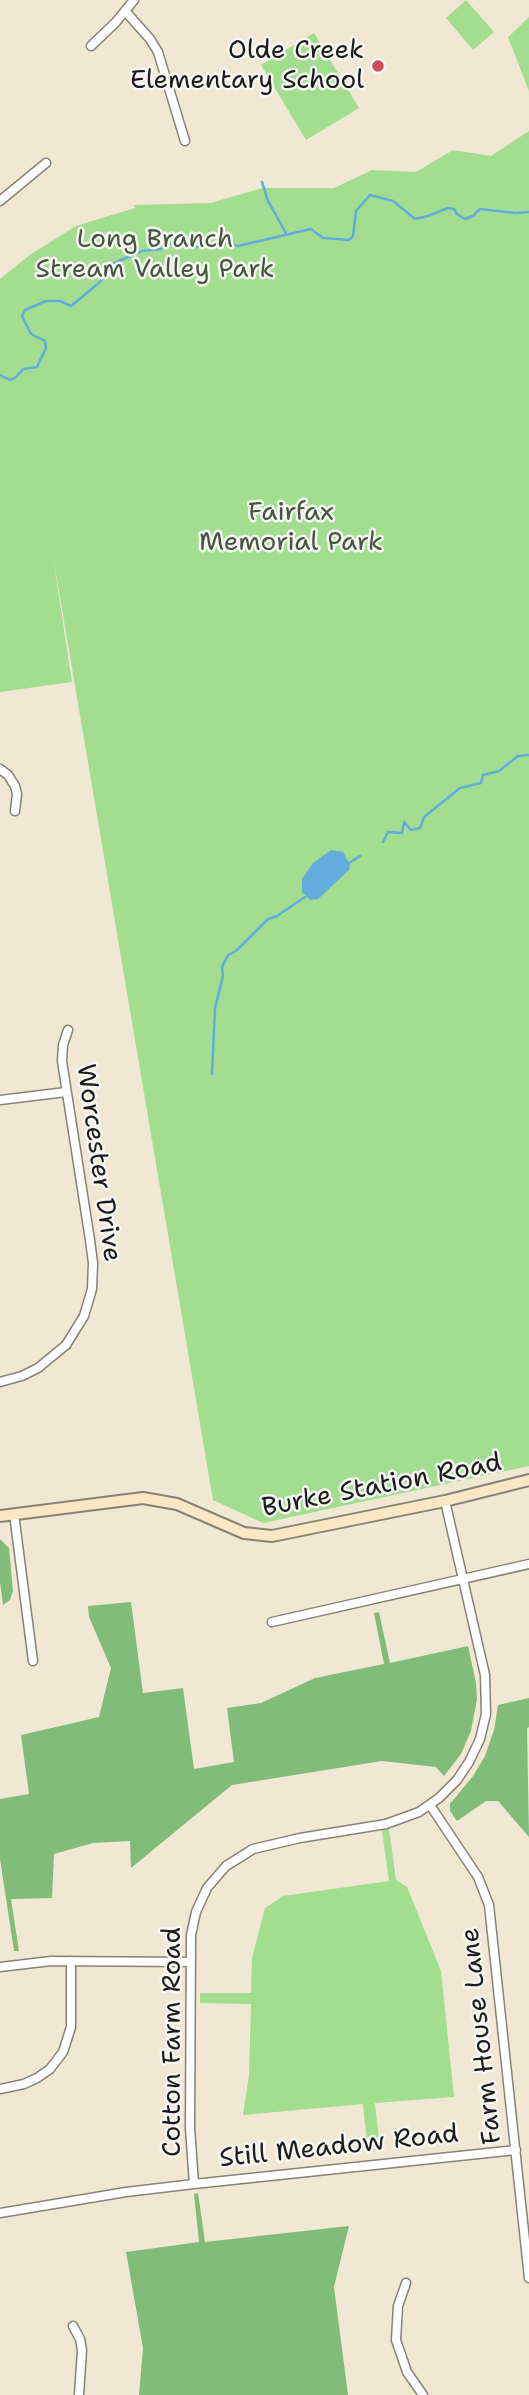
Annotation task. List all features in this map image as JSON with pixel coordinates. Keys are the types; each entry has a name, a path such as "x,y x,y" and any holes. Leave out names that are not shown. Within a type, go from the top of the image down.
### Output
{"street":[{"path":"91,46 126,12 134,0"},
{"path":"126,12 158,52 185,141"},
{"path":"0,201 46,163"},
{"path":"0,769 15,786 15,811"},
{"name":"Worcester Drive","path":"0,1382 38,1368 66,1345 84,1316 92,1289 90,1240 62,1061 63,1045 68,1031"},
{"path":"0,1100 66,1091"},
{"name":"Burke Station Road","path":"0,1516 143,1498 177,1504 244,1533 272,1536 529,1480"},
{"name":"Cotton Farm Road","path":"194,2184 190,2128 190,1962 193,1925 200,1900 216,1876 238,1857 266,1844 386,1824 430,1805 457,1780 470,1762 480,1739 486,1714 485,1675 445,1500"},
{"path":"14,1514 33,1661"},
{"path":"272,1622 529,1564"},
{"name":"Farm House Lane","path":"430,1805 478,1877 489,1905 529,2278"},
{"path":"0,1967 71,1961 190,1962"},
{"path":"0,2089 37,2078 50,2069 63,2052 71,2027 71,1961"},
{"name":"Still Meadow Road","path":"0,2213 125,2192 516,2150"},
{"path":"406,2283 398,2306 396,2340 407,2372 423,2395"},
{"path":"73,2326 82,2350 79,2395"}],"green space":[{"path":"466,0 494,32 473,50 446,18"},
{"path":"529,17 529,91 508,37"},
{"path":"314,33 359,108 306,140 261,65"},
{"name":"Fairfax Memorial Park","path":"529,131 529,1466 263,1523 213,1500 52,550 72,682 0,692 0,279 31,254 76,226 135,208 134,205 211,203 262,188 334,188 372,170 416,172 453,150 491,156"},
{"path":"0,1539 9,1548 13,1591 10,1600 3,1605 0,1582"},
{"path":"131,1602 143,1693 183,1688 194,1769 234,1762 227,1708 261,1703 315,1678 384,1664 374,1613 379,1612 390,1663 468,1646 477,1699 471,1731 461,1754 444,1776 436,1767 382,1761 232,1785 131,1868 130,1841 93,1843 54,1854 52,1898 11,1899 19,1951 14,1951 0,1859 0,1799 29,1794 21,1735 99,1717 111,1668 89,1617 88,1606"},
{"path":"529,1698 529,1837 498,1801 486,1801 457,1821 450,1811 450,1804 485,1756 494,1730 498,1705"},
{"path":"389,1829 396,1880 407,1887 441,1971 454,2097 375,2103 380,2150 368,2151 363,2104 243,2115 249,2075 251,2004 200,2003 200,1993 251,1993 252,1958 265,1908 283,1896 389,1881 382,1830"},
{"path":"198,2193 205,2242 349,2226 334,2287 348,2395 139,2395 143,2348 126,2252 199,2242 194,2194"}],"water":[{"path":"331,850 343,852 350,865 349,870 318,899 310,900 302,892 302,879 313,863"}],"waterway":[{"path":"262,182 268,201 286,233"},
{"path":"0,375 10,380 23,369 37,367 46,348 45,341 31,334 22,316 25,310 46,301 60,301 71,306 100,282 112,264 142,251 161,249 178,240 189,248 228,243 238,246 311,229 323,238 349,240 353,236 356,211 370,195 393,201 415,219 448,208 454,209 465,219 480,209 529,212"},
{"path":"383,842 388,832 402,833 404,822 411,830 420,828 424,817 460,788 481,783 483,775 499,771 518,756 529,755"},
{"path":"349,863 360,856"},
{"path":"212,1074 215,1008 223,976 222,967 228,955 236,951 268,919 305,897"}],"place":[{"name":"Olde Creek Elementary School","path":"378,66"}],"park label":[{"name":"Long Branch Stream Valley Park","path":"155,255"}]}
